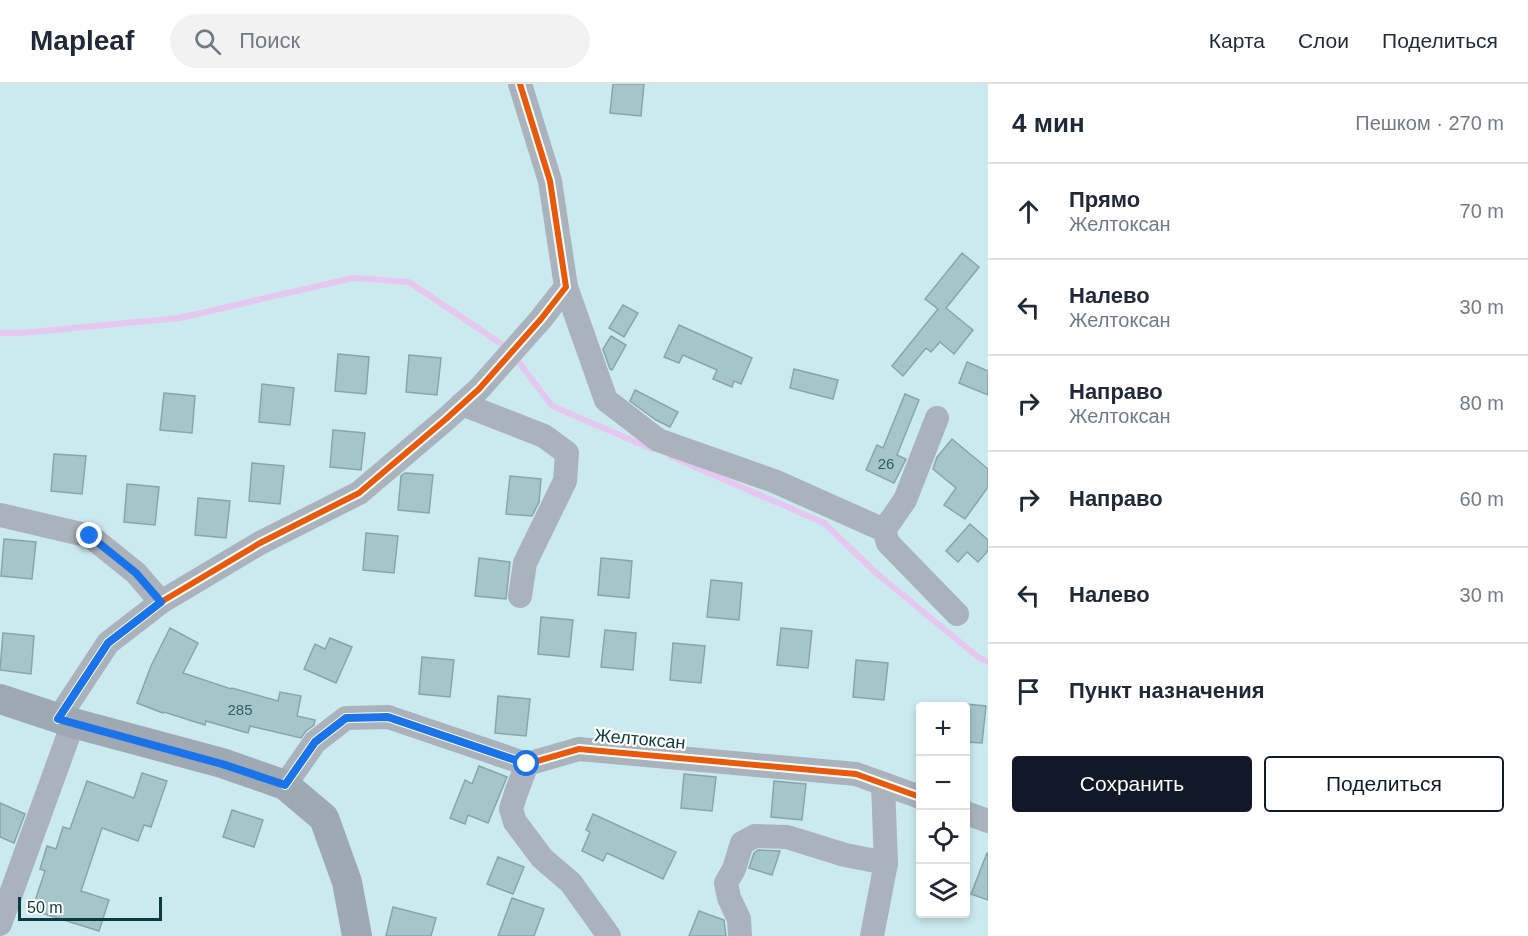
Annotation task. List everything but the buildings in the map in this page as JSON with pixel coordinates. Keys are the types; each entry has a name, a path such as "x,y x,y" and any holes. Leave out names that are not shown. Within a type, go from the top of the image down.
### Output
{"main road":[{"path":"0,699 66,721 222,764 285,785 324,818 347,882 357,936"}],"street":[{"path":"520,84 550,181 566,287 606,400 658,440 774,481 884,530 888,543 957,614"},
{"path":"0,924 66,721 108,643 161,602 260,543 359,493 470,396 541,319 566,287"},
{"path":"470,396 544,436 567,453 565,481 525,563 520,596"},
{"path":"884,530 905,500 937,418"},
{"path":"0,515 90,536 136,573 161,602"},
{"path":"285,785 315,742 346,718 388,717 527,764 511,810 515,822 542,858 571,883 609,936"},
{"name":"Желтоксан","path":"527,764 579,749 856,774 916,795"},
{"path":"872,936 885,863 883,784"},
{"path":"970,814 988,821"},
{"path":"740,936 739,920 729,898 726,883 734,869 742,843 755,836 787,837 845,855 885,863"}],"waterway":[{"path":"0,333 22,333 179,318 353,278 409,282 509,349"},
{"path":"515,357 552,406 652,449"},
{"path":"670,456 824,523 875,572 978,657 988,662"}],"cycle path":[{"path":"58,719 108,643 161,602 260,543 359,493 479,389 566,287 550,181 520,84"},
{"path":"285,785 315,742 346,718 388,717 527,764 579,749 856,774 916,796"}],"route":[{"path":"90,536 136,573 161,602 108,643 58,719 222,764 285,785 315,742 346,718 388,717 527,764"}]}
